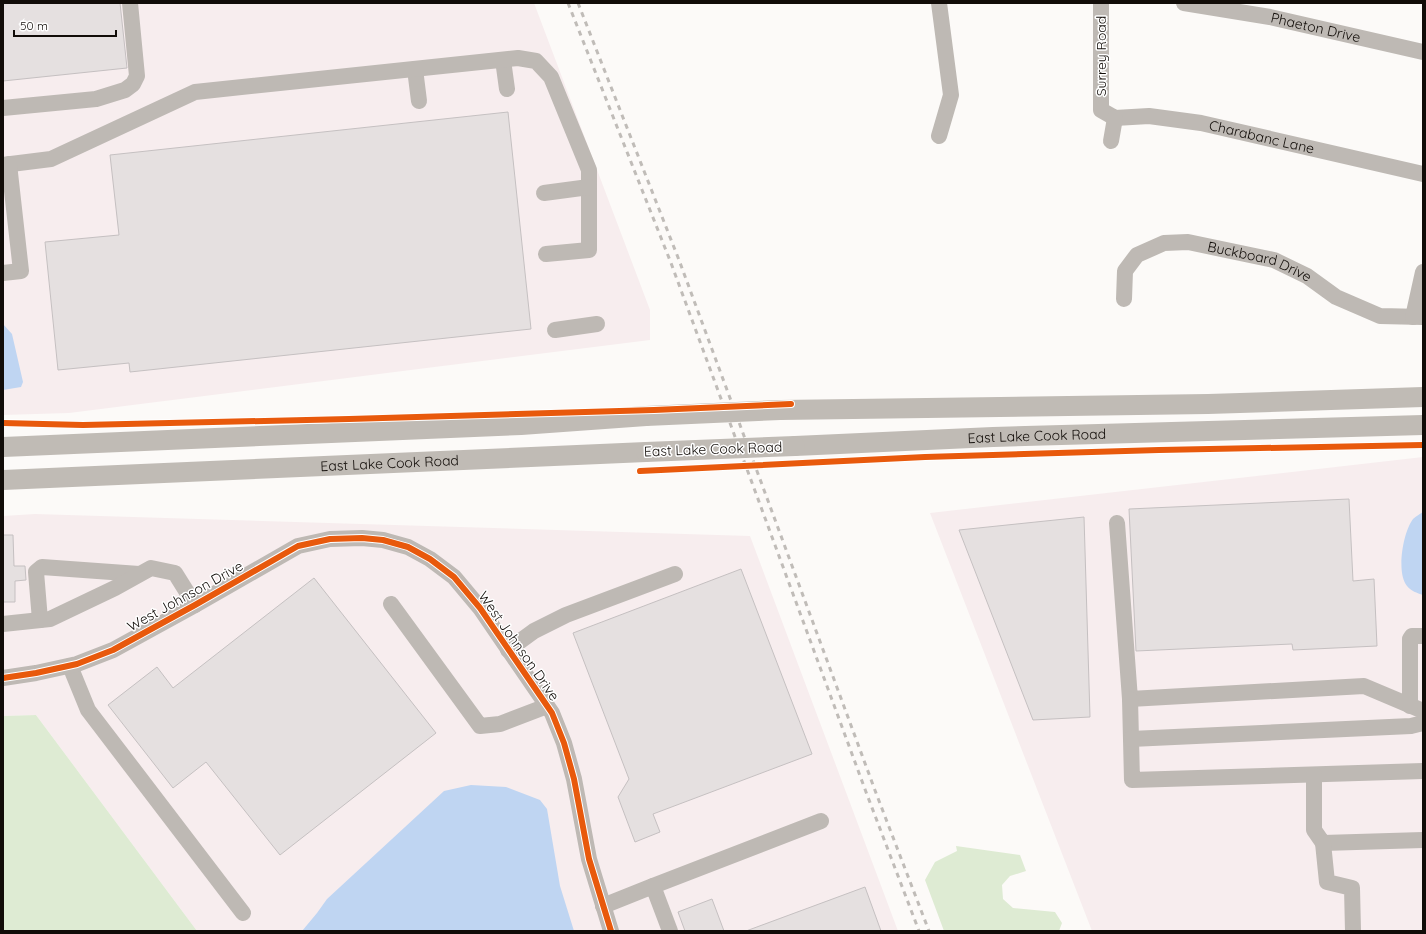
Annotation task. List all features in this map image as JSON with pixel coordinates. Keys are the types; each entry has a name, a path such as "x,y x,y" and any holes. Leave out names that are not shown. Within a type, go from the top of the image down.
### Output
{"main road":[{"name":"East Lake Cook Road","path":"3,447 513,425 646,416 780,410 1208,404 1423,397"},
{"name":"East Lake Cook Road","path":"3,480 993,437 1423,425"}],"street":[{"path":"3,108 96,99 125,90 132,84 137,76 130,3"},
{"path":"939,3 951,95 939,136"},
{"name":"Surrey Road","path":"1101,3 1101,110 1115,118"},
{"name":"Phaeton Drive","path":"1184,3 1272,10 1423,52"},
{"path":"3,273 21,271 6,164 51,160 195,92 518,58 536,61 551,77 588,170 589,250 546,254"},
{"path":"503,60 508,89"},
{"path":"415,69 419,101"},
{"name":"Charabanc Lane","path":"1115,118 1149,116 1201,123 1423,174"},
{"path":"1111,141 1115,118"},
{"path":"544,193 589,187"},
{"name":"Buckboard Drive","path":"1124,300 1125,271 1137,255 1164,243 1188,242 1274,260 1307,276 1336,297 1380,316 1418,317"},
{"path":"1418,317 1423,272"},
{"path":"555,330 597,324"},
{"path":"1118,523 1130,699 1132,780 1423,771"},
{"name":"West Johnson Drive","path":"3,678 70,666 113,650 298,546 330,539 362,538 383,540 408,547 430,559 454,577 480,608 552,713 564,743 574,779 589,859 611,931"},
{"path":"40,620 36,572 42,567 139,574"},
{"path":"3,624 50,619 115,588 151,568 175,573 195,605"},
{"path":"508,650 534,631 566,615 675,574"},
{"path":"391,604 480,726 500,724 547,706"},
{"path":"1130,699 1364,686 1416,709 1410,639 1412,636 1423,636"},
{"path":"70,666 88,710 243,913"},
{"path":"1131,739 1411,726 1423,723"},
{"path":"1314,774 1314,830 1323,843 1327,882 1352,888 1353,931"},
{"path":"603,906 821,821"},
{"path":"1323,843 1423,840"},
{"path":"653,886 670,931"}],"shaded area":[{"path":"3,3 534,3 650,310 650,340 69,413 3,415"},
{"path":"1423,457 1423,931 1092,931 930,513"},
{"path":"35,514 750,536 898,931 197,931 36,715 3,716 3,516"}],"green space":[{"path":"36,715 197,931 3,931 3,716"},
{"path":"956,846 1020,855 1026,871 1010,876 1002,885 1003,899 1013,908 1055,912 1062,923 1059,931 944,931 925,880 935,862 957,851"}],"water":[{"path":"3,324 12,334 23,382 21,387 3,390"},
{"path":"1423,512 1423,595 1412,591 1407,586 1404,580 1401,563 1404,542 1409,525 1413,519"},
{"path":"471,785 506,787 540,800 547,809 560,886 574,931 302,931 327,899 444,791"}],"building":[{"path":"3,3 120,3 127,68 3,81"},
{"path":"508,112 531,329 130,372 129,363 58,370 45,242 119,235 110,155"},
{"path":"1349,499 1353,581 1374,579 1377,646 1293,650 1292,644 1136,651 1129,509"},
{"path":"1084,517 1090,717 1033,720 959,530"},
{"path":"3,535 13,535 14,566 25,566 26,580 15,581 15,602 3,602"},
{"path":"741,569 812,754 653,814 660,832 635,842 618,797 629,779 573,633"},
{"path":"314,578 436,733 280,855 206,762 173,788 108,705 157,667 173,688"},
{"path":"865,887 881,931 746,931"},
{"path":"712,899 724,931 685,931 678,912"}],"railway":[{"path":"568,3 671,263 866,792 919,931"},
{"path":"578,3 679,260 876,793 929,931"}],"cycle path":[{"path":"3,423 83,425 349,419 654,410 791,404"},
{"path":"640,471 925,457 1159,450 1423,445"},
{"path":"3,678 36,673 77,664 113,650 298,546 330,539 362,538 383,540 408,547 430,559 454,577 480,608 552,713 564,743 574,779 589,859 611,931"}]}
